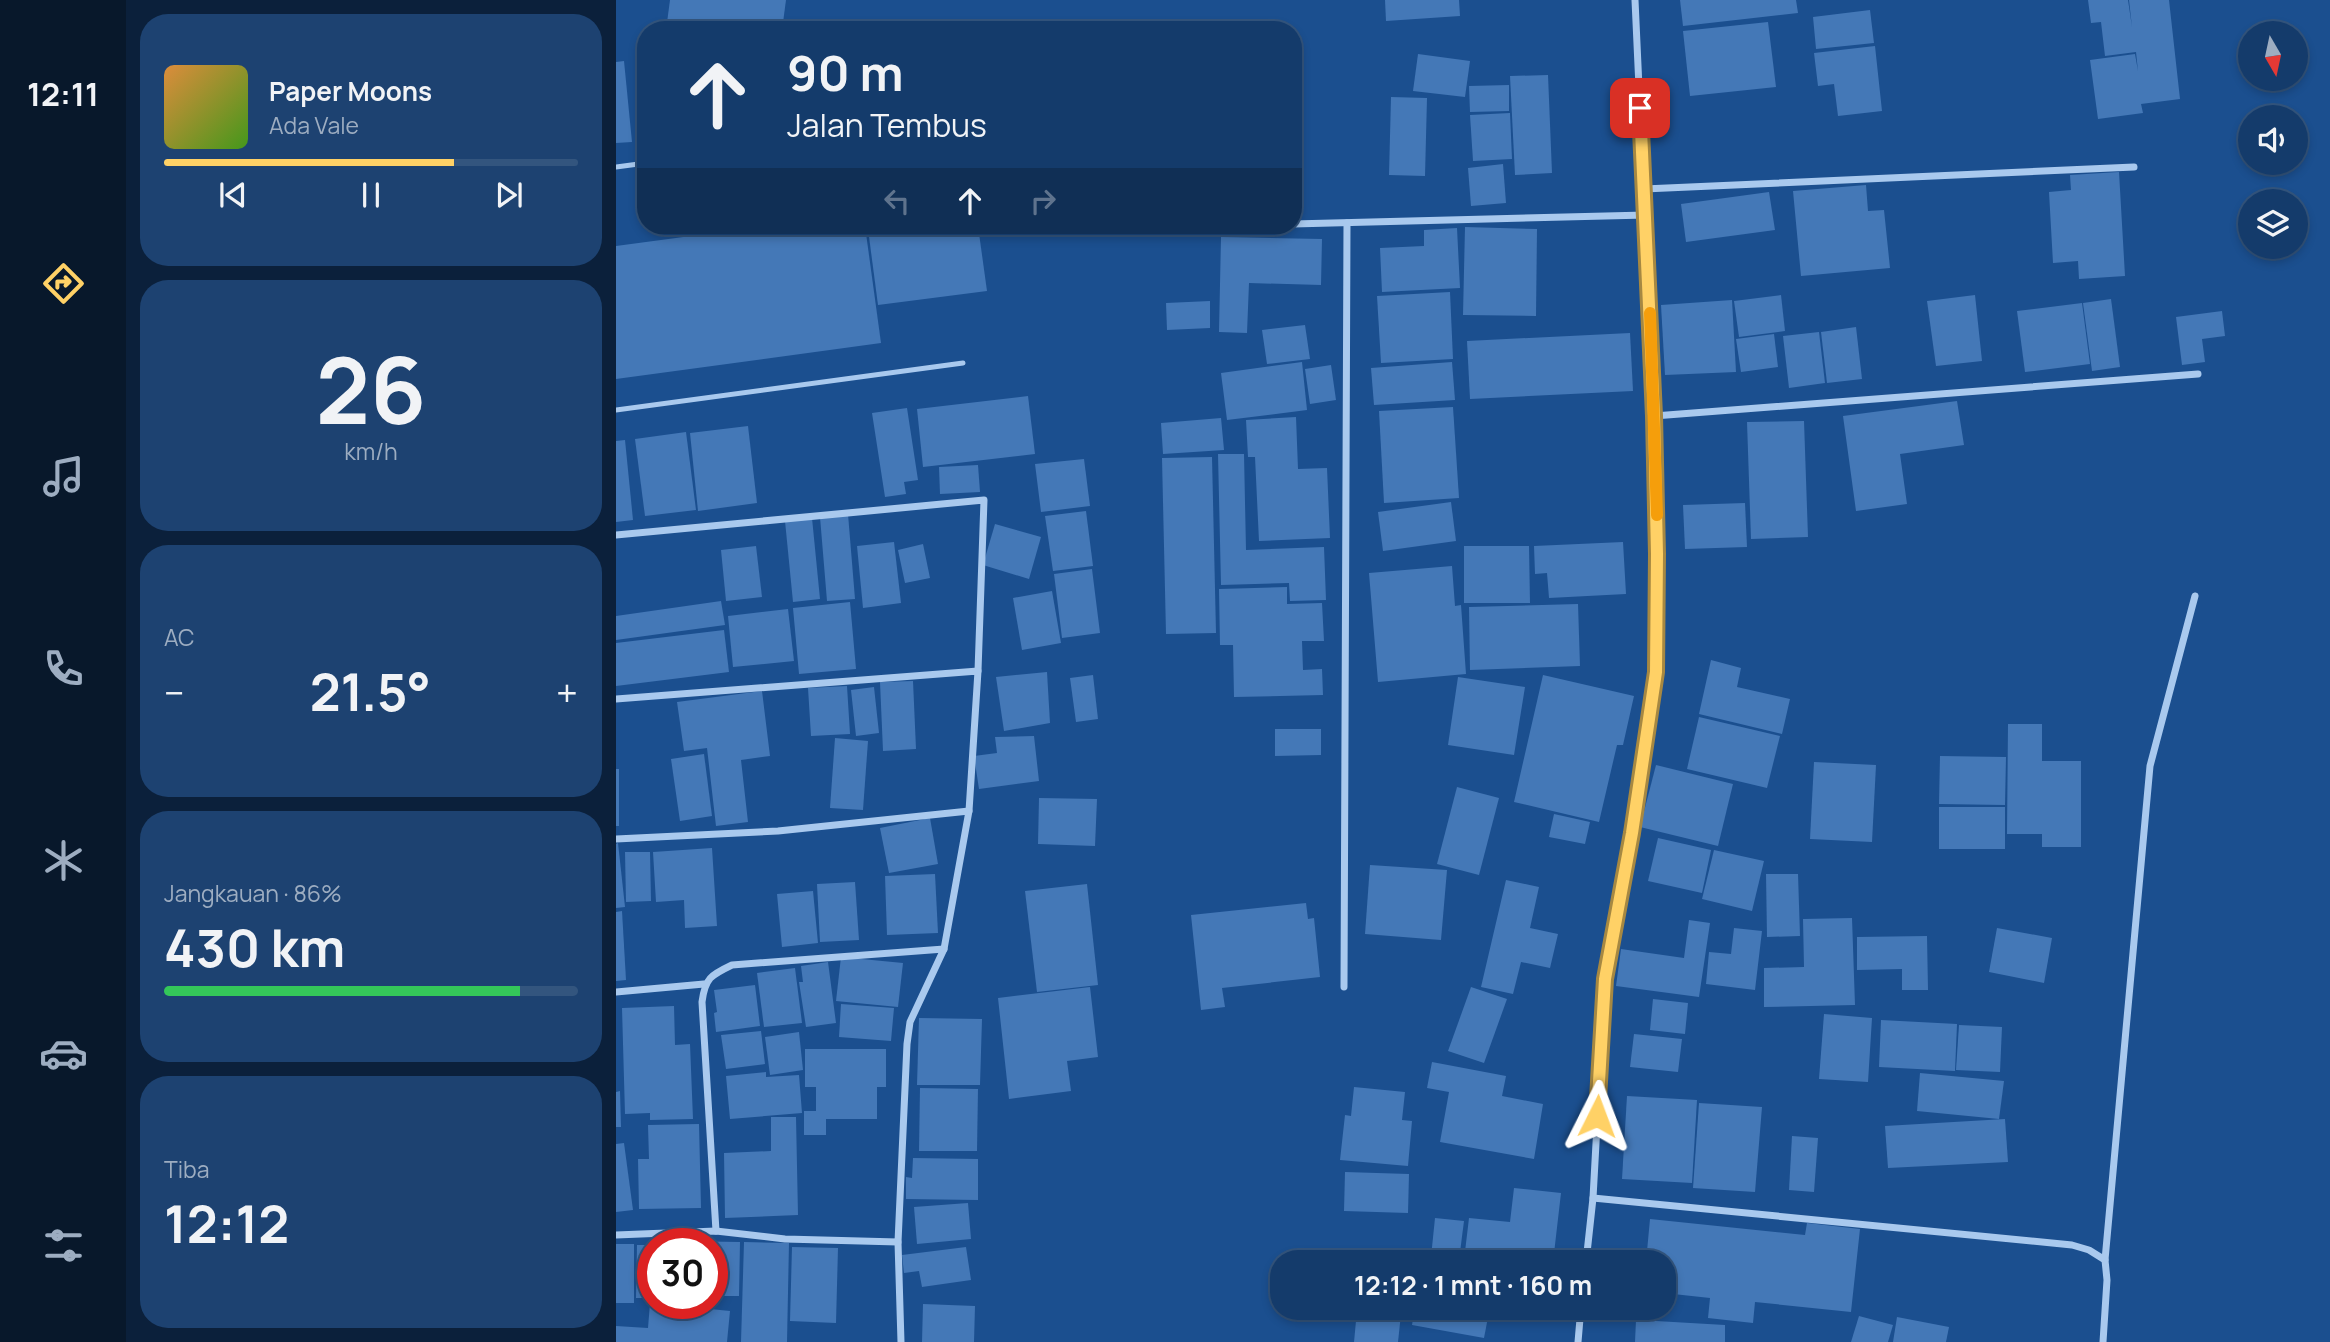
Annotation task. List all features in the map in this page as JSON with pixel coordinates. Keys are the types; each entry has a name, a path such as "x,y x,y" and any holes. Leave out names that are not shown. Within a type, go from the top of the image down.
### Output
{"street":[{"path":"1587,1250 1593,1198 1605,979 1632,833 1656,672 1654,416 1635,0"},
{"path":"1644,189 2134,167"},
{"path":"1302,224 1646,215"},
{"path":"1344,987 1347,223"},
{"path":"1654,416 2198,374"},
{"path":"616,536 984,500 978,671 969,811 944,949 910,1022 907,1044 898,1242 901,1342"},
{"path":"2103,1342 2108,1280 2105,1260 2150,766 2195,596"},
{"path":"616,699 978,671"},
{"path":"616,839 778,831 969,811"},
{"path":"716,1228 702,1002 704,985 714,974 732,965 944,949"},
{"path":"616,992 704,985"},
{"path":"1593,1198 2072,1245 2105,1260"},
{"path":"728,1232 785,1239 898,1242"},
{"path":"616,1235 637,1234"},
{"path":"1577,1342 1580,1320"}],"lane":[{"path":"616,167 637,164"},
{"path":"616,410 963,363"}],"building":[{"path":"670,0 786,0 783,21 667,21"},
{"path":"1385,0 1459,0 1460,16 1386,21"},
{"path":"1680,0 1796,0 1798,13 1683,26"},
{"path":"2088,0 2128,0 2132,27 2129,0 2169,0 2180,99 2141,104 2143,113 2098,119 2090,60 2135,54 2138,71 2136,52 2105,56 2101,22 2091,23"},
{"path":"1870,10 1874,43 1816,49 1813,17"},
{"path":"1768,22 1776,87 1690,96 1683,31"},
{"path":"1875,46 1882,111 1838,116 1834,84 1818,86 1814,53"},
{"path":"1418,54 1470,61 1465,97 1413,91"},
{"path":"624,61 632,142 616,143 616,62"},
{"path":"1548,75 1552,173 1515,175 1510,76"},
{"path":"1509,85 1509,111 1470,112 1469,86"},
{"path":"1391,97 1427,98 1425,176 1389,175"},
{"path":"1510,113 1512,159 1473,161 1470,115"},
{"path":"1503,164 1506,203 1471,206 1468,168"},
{"path":"2119,172 2125,276 2079,279 2078,261 2053,263 2049,192 2071,190 2070,175"},
{"path":"1866,185 1868,211 1884,210 1890,268 1801,276 1793,191"},
{"path":"1769,192 1775,230 1686,242 1681,204"},
{"path":"1465,227 1537,229 1536,316 1463,315"},
{"path":"1457,228 1460,288 1382,292 1380,248 1424,246 1424,230"},
{"path":"698,235 866,235 881,343 616,379 616,246"},
{"path":"869,235 979,235 987,291 878,305"},
{"path":"1221,237 1322,239 1321,285 1249,283 1247,333 1219,332"},
{"path":"1450,292 1453,359 1381,363 1377,296"},
{"path":"1781,295 1785,331 1739,337 1734,301"},
{"path":"1975,295 1982,361 1936,366 1927,301"},
{"path":"2111,299 2120,367 2092,371 2083,303"},
{"path":"1732,300 1736,372 1665,375 1661,305"},
{"path":"1210,301 1210,328 1167,330 1166,303"},
{"path":"2082,303 2090,364 2025,372 2017,311"},
{"path":"2222,311 2225,336 2202,339 2205,362 2182,365 2176,317"},
{"path":"1305,325 1310,359 1267,364 1262,330"},
{"path":"1856,327 1862,379 1827,383 1821,332"},
{"path":"1819,332 1825,383 1789,388 1783,336"},
{"path":"1630,333 1633,391 1470,399 1467,341"},
{"path":"1774,334 1778,367 1741,372 1736,339"},
{"path":"1302,362 1307,410 1227,420 1221,373"},
{"path":"1452,362 1455,400 1374,405 1371,368"},
{"path":"1331,365 1336,400 1310,404 1305,369"},
{"path":"1028,396 1035,454 923,467 917,409"},
{"path":"1957,401 1964,445 1900,454 1907,504 1856,511 1843,416"},
{"path":"1453,407 1459,498 1384,503 1379,411"},
{"path":"907,408 918,480 904,482 906,494 885,497 872,413"},
{"path":"1296,417 1298,469 1327,468 1330,538 1259,541 1255,457 1248,457 1246,420"},
{"path":"1221,418 1224,450 1163,454 1161,423"},
{"path":"1804,421 1808,537 1751,539 1747,422"},
{"path":"748,426 757,503 698,511 690,433"},
{"path":"686,432 696,510 645,516 635,439"},
{"path":"625,440 633,520 616,522 616,441"},
{"path":"1218,454 1244,454 1246,550 1324,547 1326,600 1290,601 1289,583 1221,585"},
{"path":"1212,457 1216,633 1166,634 1162,458"},
{"path":"1084,459 1090,506 1041,512 1035,464"},
{"path":"978,465 980,492 940,494 939,467"},
{"path":"1451,502 1456,541 1383,551 1378,512"},
{"path":"1745,503 1747,547 1685,549 1683,505"},
{"path":"1086,511 1093,566 1053,571 1045,516"},
{"path":"848,514 855,599 827,601 820,517"},
{"path":"812,518 820,599 793,602 785,521"},
{"path":"995,524 1041,537 1029,579 983,565"},
{"path":"894,542 901,603 863,608 857,546"},
{"path":"1623,542 1626,594 1549,598 1547,573 1535,574 1534,546"},
{"path":"923,544 930,578 905,583 898,550"},
{"path":"756,546 762,597 726,601 721,550"},
{"path":"1464,546 1529,546 1530,603 1464,603"},
{"path":"1452,566 1455,606 1461,605 1466,674 1378,682 1369,573"},
{"path":"1092,569 1100,633 1062,638 1054,574"},
{"path":"1287,587 1287,604 1322,603 1324,641 1302,641 1303,670 1322,669 1323,695 1234,697 1233,645 1220,645 1219,589"},
{"path":"1052,591 1061,643 1022,650 1013,598"},
{"path":"721,601 725,625 616,640 616,616"},
{"path":"850,602 856,669 799,674 793,608"},
{"path":"1578,604 1580,666 1470,670 1469,607"},
{"path":"788,609 794,661 733,667 728,616"},
{"path":"724,630 729,672 616,686 616,643"},
{"path":"1711,660 1741,668 1737,687 1790,699 1782,734 1699,714"},
{"path":"1047,672 1050,723 1004,731 996,677"},
{"path":"1093,675 1098,719 1076,722 1070,678"},
{"path":"1543,675 1634,696 1623,745 1617,745 1599,822 1514,802"},
{"path":"1458,677 1525,687 1514,755 1448,745"},
{"path":"913,681 916,749 883,751 880,682"},
{"path":"847,686 850,734 811,736 808,688"},
{"path":"874,687 879,733 856,736 851,690"},
{"path":"762,691 770,756 741,760 748,822 716,826 707,748 684,751 677,702"},
{"path":"1699,717 1780,736 1767,788 1687,769"},
{"path":"2008,724 2042,724 2042,761 2081,761 2081,847 2042,847 2042,834 2007,834"},
{"path":"1275,729 1321,729 1321,755 1275,756"},
{"path":"1034,736 1039,781 979,789 974,756 997,753 995,737"},
{"path":"835,738 868,741 863,810 830,808"},
{"path":"704,754 712,816 680,821 671,759"},
{"path":"1940,756 2006,757 2005,805 1939,804"},
{"path":"1814,762 1876,765 1872,842 1810,839"},
{"path":"1656,765 1733,784 1718,846 1640,827"},
{"path":"616,769 619,769 619,826 616,826"},
{"path":"1457,787 1499,798 1479,875 1437,864"},
{"path":"1039,798 1097,799 1095,846 1038,844"},
{"path":"1939,807 2005,807 2005,849 1939,849"},
{"path":"1554,814 1590,822 1585,844 1549,837"},
{"path":"930,818 938,864 889,873 880,828"},
{"path":"1658,838 1711,850 1702,893 1648,881"},
{"path":"618,843 625,907 616,908 616,844"},
{"path":"712,848 717,926 685,928 684,900 656,902 653,852"},
{"path":"1714,850 1764,861 1752,911 1702,899"},
{"path":"625,852 650,852 651,901 626,902"},
{"path":"1370,865 1447,870 1441,940 1365,934"},
{"path":"935,874 938,933 887,935 885,876"},
{"path":"1766,874 1798,874 1800,936 1767,937"},
{"path":"1506,880 1539,887 1530,928 1558,934 1550,968 1521,962 1513,994 1481,987"},
{"path":"855,882 859,940 820,942 817,884"},
{"path":"1087,884 1098,985 1037,992 1025,891"},
{"path":"813,891 818,943 782,947 777,894"},
{"path":"1306,903 1308,919 1314,918 1320,977 1222,988 1225,1007 1201,1010 1191,915"},
{"path":"622,911 626,980 616,981 616,912"},
{"path":"1852,918 1855,1005 1764,1007 1764,968 1804,967 1803,919"},
{"path":"1689,920 1710,923 1699,997 1616,986 1621,949 1684,958"},
{"path":"1734,928 1762,931 1755,990 1706,984 1709,952 1731,954"},
{"path":"1997,928 2052,938 2044,983 1989,972"},
{"path":"1927,936 1928,990 1902,990 1902,969 1857,970 1857,937"},
{"path":"841,957 903,963 898,1007 836,1001"},
{"path":"828,962 836,1023 806,1027 799,982 803,982 801,966"},
{"path":"795,968 802,1023 764,1027 757,973"},
{"path":"755,985 760,1026 716,1032 714,990"},
{"path":"1090,987 1098,1057 1067,1061 1071,1091 1009,1099 998,998"},
{"path":"1471,987 1507,999 1484,1063 1448,1051"},
{"path":"1653,999 1688,1003 1685,1034 1650,1030"},
{"path":"841,1004 894,1008 891,1041 839,1037"},
{"path":"674,1006 675,1045 690,1044 693,1119 650,1120 650,1113 625,1114 622,1008"},
{"path":"1824,1014 1872,1018 1868,1082 1819,1079"},
{"path":"919,1018 982,1019 980,1085 917,1085"},
{"path":"1881,1020 1957,1024 1955,1071 1879,1067"},
{"path":"1959,1025 2002,1027 2000,1072 1956,1070"},
{"path":"761,1031 765,1064 726,1069 721,1035"},
{"path":"799,1032 803,1070 770,1075 765,1037"},
{"path":"1634,1034 1682,1039 1678,1072 1630,1067"},
{"path":"805,1049 886,1049 886,1087 877,1087 877,1119 826,1119 826,1135 804,1135 804,1111 816,1111 816,1087 805,1087"},
{"path":"1432,1062 1506,1076 1502,1096 1543,1104 1534,1159 1440,1142 1449,1092 1427,1088"},
{"path":"766,1072 766,1077 799,1075 802,1113 730,1119 726,1076"},
{"path":"1920,1073 2004,1081 1999,1119 1917,1111"},
{"path":"1354,1087 1405,1092 1402,1120 1412,1121 1408,1166 1340,1160 1345,1115 1351,1116"},
{"path":"920,1088 978,1089 977,1151 919,1151"},
{"path":"620,1091 621,1127 616,1127 616,1092"},
{"path":"1627,1096 1697,1100 1692,1183 1622,1179"},
{"path":"1699,1103 1762,1107 1755,1192 1693,1188"},
{"path":"771,1117 796,1117 798,1215 725,1218 724,1153 771,1151"},
{"path":"2005,1119 2008,1162 1888,1168 1885,1126"},
{"path":"699,1124 701,1208 639,1209 638,1159 649,1159 648,1125"},
{"path":"1792,1136 1818,1138 1814,1192 1789,1190"},
{"path":"624,1143 633,1210 616,1212 616,1144"},
{"path":"913,1158 978,1159 978,1200 906,1199 906,1177 912,1178"},
{"path":"1345,1172 1409,1174 1408,1213 1344,1211"},
{"path":"1514,1188 1561,1193 1554,1250 1465,1250 1469,1218 1510,1222"},
{"path":"968,1203 971,1239 917,1244 914,1207"},
{"path":"1435,1218 1464,1221 1460,1250 1432,1250"},
{"path":"1650,1219 1805,1235 1807,1223 1860,1229 1851,1312 1755,1302 1753,1323 1708,1318 1710,1298 1676,1294 1676,1250 1647,1250"},
{"path":"728,1242 740,1242 739,1296 728,1296"},
{"path":"744,1242 789,1243 787,1342 741,1342"},
{"path":"616,1244 634,1244 634,1303 616,1303"},
{"path":"792,1247 838,1248 836,1323 790,1321"},
{"path":"966,1247 971,1280 922,1287 919,1271 904,1273 902,1255"},
{"path":"923,1304 975,1306 974,1342 922,1342"},
{"path":"730,1311 727,1342 616,1342 616,1326 648,1328 649,1319 728,1319"},
{"path":"1859,1316 1893,1325 1888,1342 1851,1342"},
{"path":"1897,1317 1949,1327 1946,1342 1893,1342"},
{"path":"1356,1320 1400,1320 1398,1342 1354,1342"},
{"path":"1413,1320 1487,1320 1484,1338 1412,1325"},
{"path":"1636,1320 1725,1325 1725,1342 1635,1342"}],"slow traffic":[{"path":"1650,313 1657,515"}],"route":[{"path":"1597,1116 1605,979 1632,833 1656,672 1654,416 1640,108"}]}
